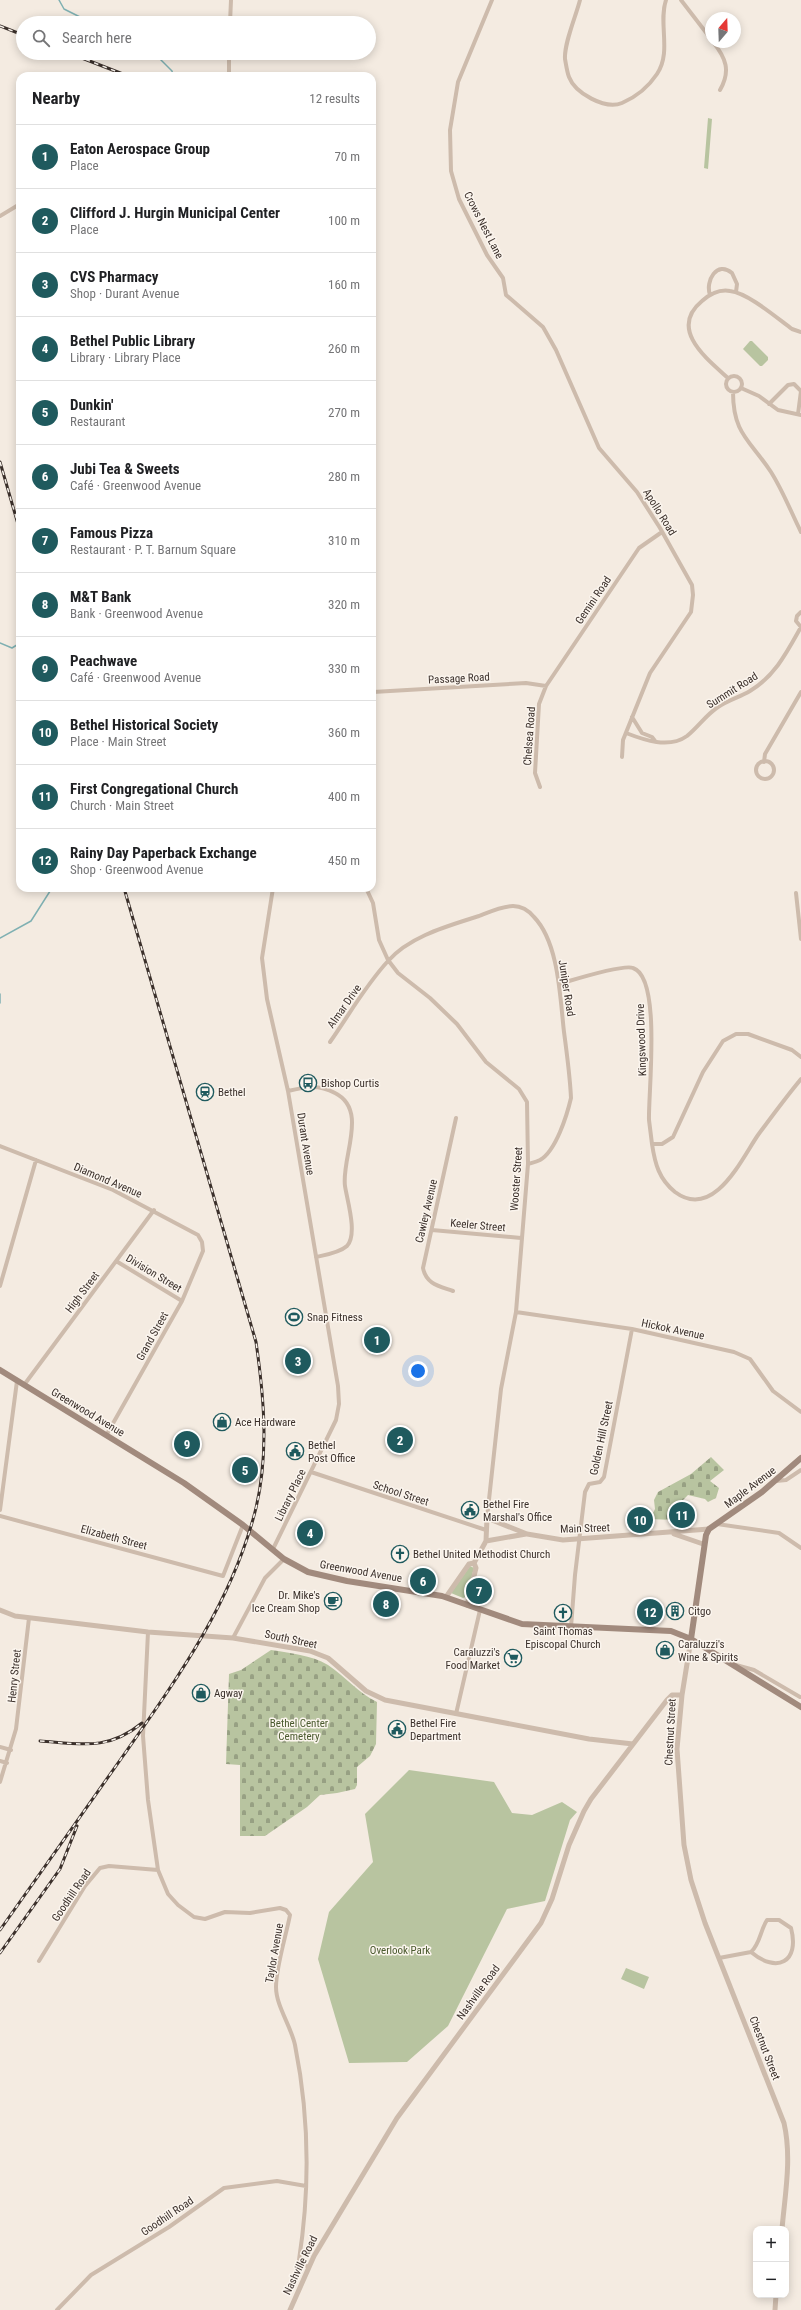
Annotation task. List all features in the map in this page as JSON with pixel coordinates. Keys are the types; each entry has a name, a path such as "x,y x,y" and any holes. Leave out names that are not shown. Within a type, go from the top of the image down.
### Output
{"main road":[{"name":"Greenwood Avenue","path":"0,1370 107,1434 184,1483 243,1525 284,1559 308,1572 446,1597 522,1624 571,1628 659,1629 670,1631 691,1638 801,1707"},
{"name":"Maple Avenue","path":"710,1529 776,1481 801,1458"},
{"name":"Chestnut Street","path":"691,1638 703,1544 710,1529"}],"street":[{"path":"230,16 231,0"},
{"name":"Crows Nest Lane","path":"492,0 458,82 450,130 451,171 460,199 487,255 503,278 506,295"},
{"path":"580,0 565,58 569,77 576,87 592,99 607,104 621,104 643,90 658,73 663,58 664,41 662,12 666,0"},
{"path":"681,0 705,31"},
{"path":"717,48 723,56 727,67 727,74 720,90"},
{"path":"229,72 230,60"},
{"path":"0,216 16,206"},
{"path":"710,295 708,286 711,277 717,270 721,269 732,273 737,284 736,292"},
{"path":"728,378 700,352 690,335 690,322 694,311 710,295 723,291 736,292 792,329 801,332"},
{"name":"Apollo Road","path":"506,295 542,327 556,350 599,448 637,492 692,585 693,595 691,612 650,674 626,733 622,757"},
{"path":"733,392 728,390 726,385 728,378 732,375 738,376 742,382 741,388"},
{"path":"741,388 759,396 769,404 778,410 799,414 800,391 794,384 788,385 769,404"},
{"path":"733,392 741,388"},
{"path":"733,392 734,416 738,427 774,477 801,532"},
{"name":"Gemini Road","path":"546,686 640,548 662,532"},
{"name":"Summit Road","path":"626,733 649,742 670,742 683,738 718,706 758,686 776,669 801,627 797,624 796,618 801,612"},
{"name":"Passage Road","path":"376,692 526,683 546,686"},
{"name":"Chelsea Road","path":"540,787 536,773 539,704 546,686"},
{"path":"764,762 765,754 801,692"},
{"path":"632,717 642,732 652,737 654,741"},
{"path":"764,762 770,763 773,768 772,776 766,779 761,778 756,772 757,766 764,762"},
{"name":"Durant Avenue","path":"272,892 262,958 267,999 288,1091 338,1386 339,1404"},
{"name":"Wooster Street","path":"368,892 374,903 379,940 388,960 398,973 430,998 458,1024 486,1062 524,1096 528,1112 528,1164 516,1312 501,1389 487,1518 486,1541"},
{"path":"796,893 801,939"},
{"name":"Juniper Road","path":"388,960 416,940 496,910 515,906 525,909 535,917 553,954 559,984 571,1098 568,1112 552,1147 541,1160 528,1164"},
{"name":"Almar Drive","path":"330,1042 354,1003 388,960"},
{"name":"Kingswood Drive","path":"559,984 622,968 633,968 641,974 651,1006 649,1120 655,1166 668,1186 680,1195 692,1198 714,1194 720,1189 742,1163 760,1132 801,1079"},
{"path":"652,1144 662,1144 673,1137 703,1072 723,1040 736,1034 748,1034 792,1050 801,1057"},
{"path":"288,1091 309,1086 323,1088 337,1094 346,1102 352,1116 352,1130 345,1169 345,1185 350,1208 350,1239 347,1246 338,1251 316,1257"},
{"name":"Cawley Avenue","path":"452,1290 437,1286 425,1276 423,1268 456,1118"},
{"name":"Diamond Avenue","path":"0,1146 113,1190 154,1210 198,1235 202,1242"},
{"path":"0,1286 36,1160"},
{"name":"High Street","path":"24,1385 154,1210"},
{"name":"Keeler Street","path":"432,1230 521,1238"},
{"name":"Grand Street","path":"107,1434 182,1301 203,1251 202,1242"},
{"name":"Division Street","path":"116,1261 182,1301"},
{"name":"Hickok Avenue","path":"516,1312 632,1329 702,1344 743,1355 756,1365 773,1392 801,1412"},
{"name":"Golden Hill Street","path":"579,1540 586,1487 592,1482 600,1482 604,1477 632,1329"},
{"path":"0,1510 17,1381"},
{"name":"Library Place","path":"273,1549 336,1420 339,1404"},
{"path":"776,1481 786,1480 801,1470"},
{"name":"School Street","path":"311,1472 486,1530"},
{"name":"Elizabeth Street","path":"0,1516 223,1576 243,1525"},
{"name":"Main Street","path":"487,1518 527,1534 563,1540 710,1529"},
{"path":"716,1524 779,1533 801,1548"},
{"name":"Main Street","path":"669,1533 703,1544"},
{"name":"Main Street","path":"486,1541 527,1534"},
{"path":"571,1628 579,1540"},
{"path":"446,1597 469,1564 474,1563 486,1541"},
{"path":"233,1638 266,1578 284,1559"},
{"path":"466,1605 476,1568 474,1563"},
{"path":"456,1714 480,1610"},
{"name":"South Street","path":"1,1612 29,1618 148,1632 233,1638 310,1651 328,1658 366,1691 385,1700 589,1739 633,1744"},
{"name":"Henry Street","path":"0,1782 11,1750 16,1729 29,1618"},
{"name":"Taylor Avenue","path":"148,1632 143,1736 148,1800 158,1870 168,1894 178,1905 194,1917 206,1919 224,1912 250,1913 280,1908 286,1910 290,1915 276,1987 278,2002 286,2016 294,2043 306,2155 305,2224 299,2260 308,2267"},
{"name":"Chestnut Street","path":"691,1638 682,1695 677,1761 684,1845 691,1880 719,1958 784,2123 787,2138 788,2168 782,2226"},
{"path":"731,1664 754,1670 801,1696"},
{"name":"Nashville Road","path":"290,2310 308,2267 398,2118 541,1923 552,1899 569,1845 579,1820 591,1799 669,1698 675,1695 682,1695"},
{"path":"0,1747 11,1750"},
{"path":"0,1761 7,1763"},
{"name":"Goodhill Road","path":"39,1962 85,1886 100,1868 109,1866 158,1870"},
{"path":"719,1958 751,1952 756,1948 762,1929 767,1920 779,1920 790,1928 793,1943 789,1955 782,1963 771,1965 759,1960 751,1952"},
{"name":"Goodhill Road","path":"57,2310 91,2275 170,2227 224,2188 277,2181 306,2186"},
{"path":"775,2310 776,2298"}],"green space":[{"path":"708,118 712,119 708,169 704,168"},
{"path":"750,341 752,341 768,357 768,360 762,366 760,366 743,349"},
{"path":"711,1457 724,1470 710,1481 719,1488 716,1498 708,1502 705,1499 688,1495 679,1504 673,1520 650,1519 655,1509 654,1500 658,1492 691,1474"},
{"path":"470,1566 474,1568 466,1597 463,1598 451,1593"},
{"name":"Bethel Center Cemetery","path":"271,1650 300,1655 315,1659 328,1665 364,1694 377,1702 376,1744 370,1756 357,1767 357,1785 355,1789 320,1795 307,1807 265,1836 240,1836 240,1765 226,1764 229,1674 241,1670"},
{"name":"Overlook Park","path":"409,1770 494,1782 512,1813 532,1815 562,1802 577,1812 570,1820 545,1901 507,1909 448,2026 407,2062 349,2063 318,1959 329,1912 373,1862 365,1814"},
{"path":"626,1968 649,1977 644,1989 621,1979"}],"waterway":[{"path":"59,0 64,9 78,16"},
{"path":"161,60 172,72"},
{"path":"0,643 12,648 16,646"},
{"path":"0,938 31,921 49,892"},
{"path":"0,994 0,1003"}],"railway":[{"path":"0,26 16,32"},
{"path":"87,60 118,72"},
{"path":"0,462 16,517"},
{"path":"0,1930 163,1698 201,1638 218,1607 246,1542 256,1508 263,1467 263,1404 256,1342 125,892"},
{"path":"40,1741 81,1744 106,1742 130,1732 142,1723"},
{"path":"0,1953 60,1869 77,1826"}],"place":[{"name":"Bishop Curtis","path":"308,1083"},
{"name":"Bethel","path":"205,1092"},
{"name":"Snap Fitness","path":"294,1317"},
{"name":"Eaton Aerospace Group","path":"377,1340"},
{"name":"CVS Pharmacy","path":"298,1361"},
{"name":"Ace Hardware","path":"222,1422"},
{"name":"Clifford J. Hurgin Municipal Center","path":"400,1440"},
{"name":"Peachwave","path":"187,1444"},
{"name":"Bethel Post Office","path":"295,1451"},
{"name":"Dunkin'","path":"245,1470"},
{"name":"Bethel Fire Marshal's Office","path":"470,1510"},
{"name":"First Congregational Church","path":"682,1515"},
{"name":"Bethel Historical Society","path":"640,1520"},
{"name":"Bethel Public Library","path":"310,1533"},
{"name":"Bethel United Methodist Church","path":"400,1554"},
{"name":"Jubi Tea & Sweets","path":"423,1581"},
{"name":"Famous Pizza","path":"479,1591"},
{"name":"Dr. Mike's Ice Cream Shop","path":"333,1601"},
{"name":"M&T Bank","path":"386,1604"},
{"name":"Citgo","path":"675,1611"},
{"name":"Rainy Day Paperback Exchange","path":"650,1612"},
{"name":"Saint Thomas Episcopal Church","path":"563,1613"},
{"name":"Caraluzzi's Wine & Spirits","path":"665,1650"},
{"name":"Caraluzzi's Food Market","path":"513,1658"},
{"name":"Agway","path":"201,1693"},
{"name":"Bethel Fire Department","path":"397,1729"}]}
